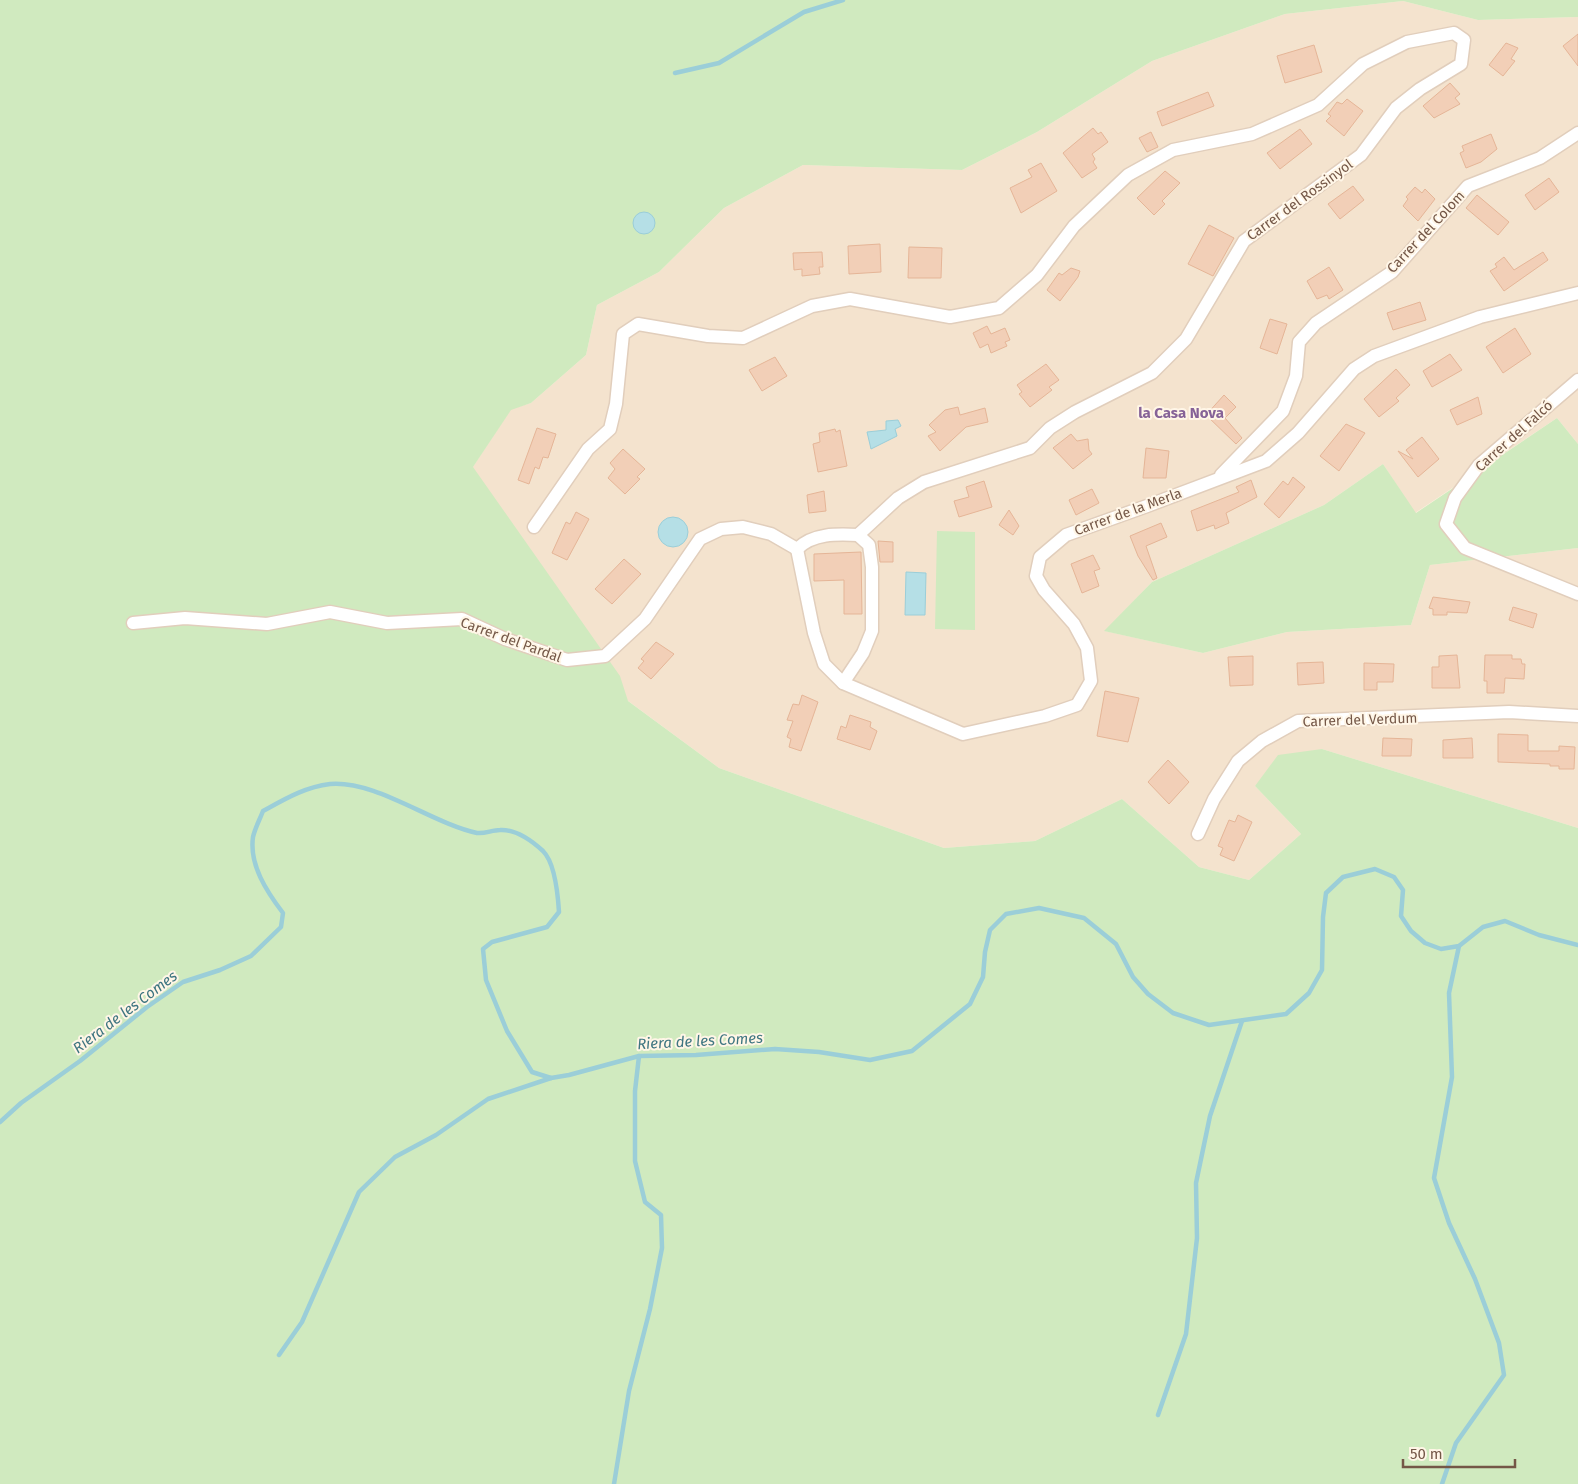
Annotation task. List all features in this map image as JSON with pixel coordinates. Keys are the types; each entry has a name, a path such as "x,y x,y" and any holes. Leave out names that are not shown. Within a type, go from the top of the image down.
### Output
{"street":[{"name":"Carrer del Rossinyol","path":"534,527 588,449 610,429 616,404 624,334 638,324 708,336 743,338 812,306 850,299 950,317 999,308 1037,275 1074,226 1128,175 1173,150 1252,134 1318,105 1363,64 1407,42 1454,33 1464,40 1460,64 1420,89 1396,108 1361,155 1244,241 1186,339 1152,373 1074,412 1050,428 1030,448 924,482 898,498 858,535"},
{"name":"Carrer del Colom","path":"1217,479 1284,411 1296,376 1299,342 1316,323 1366,287 1392,272 1468,186 1540,158 1578,133"},
{"name":"Carrer de la Merla","path":"801,546 814,633 824,664 843,683 963,734 1046,716 1077,705 1091,681 1087,648 1074,624 1044,590 1036,576 1040,557 1066,535 1266,460 1298,433 1354,369 1374,356 1480,317 1578,293"},
{"name":"Carrer del Falcó","path":"1578,380 1479,465 1454,498 1446,524 1465,548 1578,594"},
{"name":"Carrer del Pardal","path":"132,623 185,618 268,624 330,612 387,623 462,619 505,639 568,660 605,656 645,619 700,539 721,529 743,527 771,534 801,546"},
{"path":"801,546 830,534 858,535 869,545 872,567 872,631 863,652 843,683"},
{"name":"Carrer del Verdum","path":"1198,834 1214,799 1238,761 1262,741 1298,721 1509,712 1578,716"}],"shaded area":[{"path":"1403,1 1478,20 1578,17 1578,444 1557,418 1415,513 1383,464 1324,505 1152,582 1105,631 1203,653 1287,632 1411,625 1430,565 1578,548 1578,828 1322,749 1255,786 1301,834 1249,880 1199,867 1122,799 1035,841 944,848 719,768 616,692 455,494 511,409 531,403 586,355 597,305 659,272 724,208 803,165 962,170 1037,132 1152,61 1285,14"}],"green space":[{"path":"0,0 1578,0 1578,17 1478,20 1403,1 1285,14 1152,61 1037,132 962,170 803,165 724,208 659,272 597,305 586,355 531,403 511,410 473,467 620,676 628,701 719,768 944,848 1035,841 1122,799 1199,867 1249,880 1301,834 1255,786 1278,755 1322,749 1578,828 1578,1484 0,1484"},
{"path":"1557,418 1578,444 1578,548 1430,565 1411,625 1287,632 1203,653 1104,631 1152,582 1324,505 1383,464 1416,513"},
{"path":"937,531 975,532 975,630 935,629"}],"water":[{"path":"644,212 652,215 655,223 652,231 644,234 636,231 633,223 636,215"},
{"path":"898,420 901,426 895,429 897,436 871,449 867,432 886,430 886,421"},
{"path":"673,517 683,522 688,532 683,542 673,547 663,542 658,532 663,522"},
{"path":"906,572 926,573 925,615 905,615"}],"building":[{"path":"1578,34 1578,66 1563,46"},
{"path":"1506,43 1518,48 1511,59 1515,61 1503,76 1489,65"},
{"path":"1314,45 1322,72 1285,83 1277,56"},
{"path":"1450,83 1460,94 1455,98 1460,104 1434,118 1423,106"},
{"path":"1208,92 1214,106 1162,126 1157,112"},
{"path":"1347,99 1363,111 1344,136 1326,121 1331,116 1328,114 1337,102 1342,104"},
{"path":"1093,128 1098,134 1101,132 1108,142 1092,154 1095,159 1093,162 1097,168 1082,178 1063,153"},
{"path":"1300,129 1312,144 1280,169 1267,153"},
{"path":"1151,132 1158,147 1147,152 1139,138"},
{"path":"1491,134 1497,149 1481,162 1466,168 1460,153 1464,151 1462,146"},
{"path":"1041,163 1057,191 1021,213 1010,188 1032,177 1028,170"},
{"path":"1165,171 1180,183 1162,201 1165,204 1154,215 1137,198"},
{"path":"1549,178 1559,192 1535,210 1525,195"},
{"path":"1353,186 1364,200 1340,219 1328,204"},
{"path":"1415,187 1422,193 1425,189 1435,199 1418,221 1403,206 1408,199 1406,197"},
{"path":"1477,195 1509,222 1498,235 1466,208"},
{"path":"1209,225 1234,238 1213,276 1188,264"},
{"path":"880,244 881,272 849,274 848,246"},
{"path":"909,247 942,248 941,278 908,278"},
{"path":"822,252 823,267 819,267 820,274 802,276 802,269 794,270 793,253"},
{"path":"1543,252 1548,260 1504,291 1490,271 1497,267 1495,264 1504,257 1514,270"},
{"path":"1329,267 1343,290 1329,299 1327,295 1317,299 1307,281"},
{"path":"1071,268 1080,271 1078,277 1060,301 1047,290 1059,273 1062,275"},
{"path":"1420,302 1426,320 1393,330 1387,313"},
{"path":"1270,319 1287,324 1277,354 1260,348"},
{"path":"987,326 991,334 1005,328 1010,340 1005,342 1007,346 991,353 988,344 980,348 973,333"},
{"path":"1515,328 1531,354 1503,373 1486,347"},
{"path":"1450,354 1462,370 1432,387 1423,371"},
{"path":"775,357 787,376 762,391 749,370"},
{"path":"1046,364 1059,380 1049,387 1052,390 1030,407 1019,394 1022,392 1017,385"},
{"path":"1396,369 1410,385 1396,398 1399,401 1379,417 1364,399"},
{"path":"1224,395 1236,407 1225,418 1242,438 1236,444 1206,415"},
{"path":"1478,397 1482,414 1457,425 1450,410"},
{"path":"958,407 960,415 985,408 988,422 966,427 940,451 928,436 936,432 929,425 945,410"},
{"path":"1346,424 1365,433 1339,471 1320,456"},
{"path":"537,428 556,434 548,458 543,457 539,469 535,467 529,484 518,480"},
{"path":"835,429 836,432 840,430 847,466 818,472 813,444 820,442 819,433"},
{"path":"1071,434 1077,441 1088,439 1089,450 1092,454 1073,469 1053,448"},
{"path":"1422,437 1439,459 1418,477 1398,451 1413,459 1406,450"},
{"path":"1146,448 1169,451 1166,478 1143,478"},
{"path":"623,449 645,469 637,477 640,479 625,494 608,478 615,469 610,463"},
{"path":"1293,477 1305,487 1279,518 1264,504 1283,481 1288,485"},
{"path":"1251,480 1257,497 1226,513 1229,523 1215,529 1214,525 1197,531 1191,511 1239,492 1236,487"},
{"path":"984,481 992,507 959,517 954,501 969,497 966,487"},
{"path":"1092,489 1099,503 1076,515 1069,500"},
{"path":"824,491 826,511 809,513 807,495"},
{"path":"1009,510 1019,526 1013,535 999,525"},
{"path":"576,512 589,519 567,560 552,553 566,522 570,524"},
{"path":"1161,523 1167,537 1146,546 1157,578 1153,580 1138,556 1130,536"},
{"path":"878,541 893,542 893,562 880,562"},
{"path":"861,552 862,614 844,614 844,580 814,581 814,554"},
{"path":"1093,555 1100,569 1094,571 1099,586 1082,593 1071,564"},
{"path":"624,559 641,574 612,604 595,589"},
{"path":"1433,597 1470,602 1467,613 1447,612 1447,615 1433,615 1433,609 1429,608"},
{"path":"1513,607 1537,614 1533,628 1509,620"},
{"path":"656,642 674,654 651,679 638,668 644,661 641,659"},
{"path":"1457,655 1460,688 1432,688 1432,667 1439,667 1439,656"},
{"path":"1485,655 1512,655 1512,659 1521,659 1522,664 1525,664 1524,679 1505,678 1504,693 1487,693 1487,681 1484,681"},
{"path":"1253,656 1253,685 1230,686 1228,657"},
{"path":"1323,662 1324,683 1298,685 1297,663"},
{"path":"1364,663 1394,664 1393,682 1377,682 1377,690 1364,690"},
{"path":"1105,691 1139,698 1128,742 1097,736"},
{"path":"802,695 818,702 801,751 789,747 791,739 787,737 793,721 787,720 793,704 799,705"},
{"path":"850,715 871,722 870,727 877,731 870,750 837,739 841,726 846,728"},
{"path":"1498,734 1528,735 1528,751 1559,751 1559,746 1575,747 1574,769 1559,769 1559,766 1550,766 1550,764 1498,762"},
{"path":"1383,738 1412,739 1411,756 1382,756"},
{"path":"1472,738 1473,758 1443,758 1443,740"},
{"path":"1168,760 1189,782 1169,804 1148,782"},
{"path":"1238,815 1252,822 1234,861 1220,855 1223,848 1218,846 1229,820 1235,822"}],"waterway":[{"path":"675,73 719,63 804,12 843,0"},
{"name":"Riera de les Comes","path":"0,1122 21,1103 80,1061 147,1007 183,982 220,970 251,956 281,927 283,913 260,878 254,858 252,847 255,830 263,811 304,791 330,784 348,785 385,795 441,821 477,833 500,830 512,831 528,839 547,856 555,880 559,912 547,927 492,942 483,949 486,980 507,1031 532,1072 551,1078 639,1056 696,1055 775,1049 819,1052 870,1060 912,1051 970,1004 983,977 985,952 990,930 1006,914 1039,908 1084,918 1116,944 1133,977 1148,994 1173,1013 1209,1025 1286,1014 1309,993 1322,970 1323,917 1326,893 1343,877 1375,869 1394,877 1403,890 1401,916 1411,931 1425,943 1441,949 1459,946 1483,927 1505,921 1539,935 1578,945"},
{"path":"1442,1484 1456,1443 1504,1375 1499,1343 1475,1279 1449,1223 1434,1178 1452,1077 1449,993 1459,946"},
{"path":"1158,1415 1186,1334 1197,1238 1196,1183 1210,1116 1242,1021"},
{"path":"614,1484 629,1391 650,1309 662,1248 661,1215 645,1202 635,1161 635,1091 639,1056"},
{"path":"279,1355 302,1322 359,1192 395,1157 436,1135 488,1099 551,1078"}],"district":[{"name":"la Casa Nova","path":"1181,413"}]}
